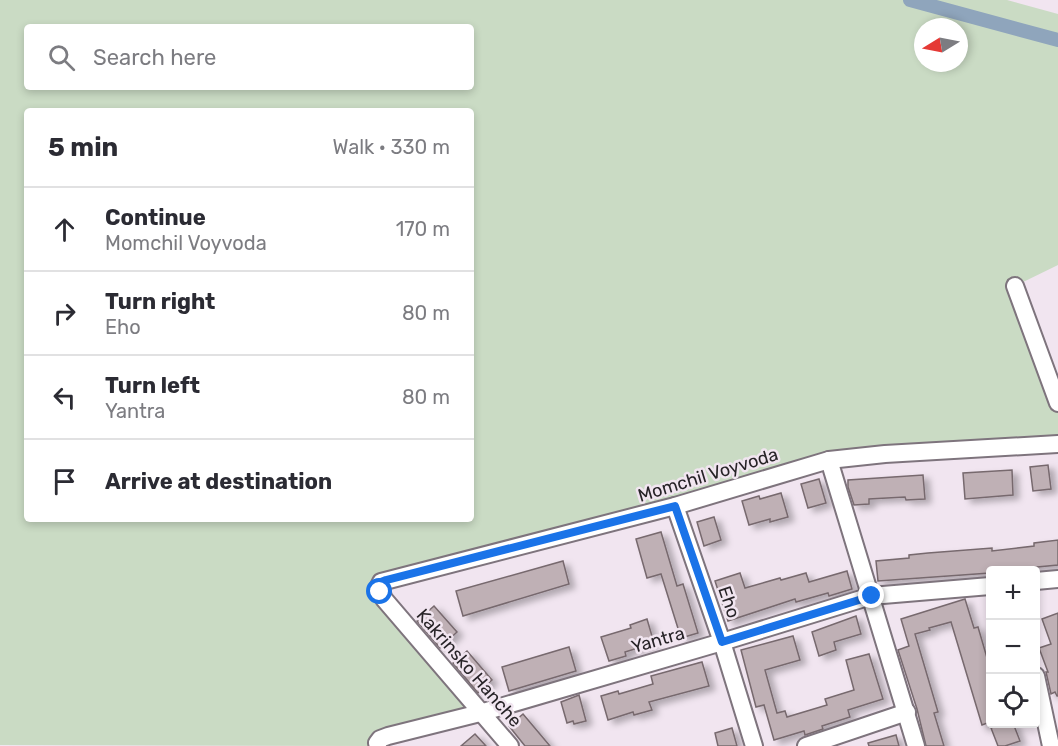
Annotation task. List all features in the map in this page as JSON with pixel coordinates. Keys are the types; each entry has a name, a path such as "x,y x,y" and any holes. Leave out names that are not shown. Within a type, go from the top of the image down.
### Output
{"street":[{"path":"1015,286 1058,403"},
{"name":"Momchil Voyvoda","path":"379,586 386,580 675,506 829,460 885,454 1058,444"},
{"path":"829,460 916,746"},
{"name":"Eho","path":"675,506 722,642 754,746"},
{"path":"1040,581 1058,579"},
{"name":"Kakrinsko Hanche","path":"379,586 384,599 510,746"},
{"name":"Yantra","path":"377,745 380,739 388,736 480,713 872,596 986,586"},
{"path":"1040,698 1051,746"},
{"path":"806,746 907,712"}],"green space":[{"path":"0,0 1007,0 1058,14 1058,265 1015,286 1058,403 1058,444 885,454 381,582 480,713 378,746 0,745"}],"building":[{"path":"1048,465 1051,489 1033,491 1030,467"},
{"path":"1012,470 1013,495 965,499 963,473"},
{"path":"923,475 925,499 906,500 905,497 869,499 869,504 854,505 848,487 848,480"},
{"path":"819,479 826,503 808,508 801,484"},
{"path":"781,493 788,517 749,525 742,501"},
{"path":"714,517 721,540 704,546 697,522"},
{"path":"661,532 677,586 683,584 698,633 681,638 661,574 647,578 636,539"},
{"path":"1058,540 1058,565 986,566 986,573 878,581 876,561 909,558 909,555 928,553 992,548 992,551 1034,546 1034,543"},
{"path":"563,561 569,584 463,616 456,591"},
{"path":"847,571 852,589 796,602 795,599 728,621 715,581 740,573 745,588 806,573 809,582"},
{"path":"965,599 974,628 978,627 986,654 986,724 982,725 951,622 929,628 930,630 915,634 938,712 934,713 944,746 926,746 898,650 909,646 901,619"},
{"path":"434,606 457,632 440,648 417,621"},
{"path":"1058,613 1058,696 1055,692 1051,694 1046,672 1048,672 1040,651 1040,648 1051,644 1042,619"},
{"path":"856,616 861,634 834,642 836,650 819,656 812,632"},
{"path":"647,619 654,643 625,652 626,656 609,661 601,637 631,628 630,625"},
{"path":"793,636 800,660 765,670 777,713 785,711 787,717 827,705 825,699 854,690 846,660 869,654 883,699 848,710 850,717 822,726 823,729 805,735 804,731 774,740 764,705 756,707 741,650"},
{"path":"569,647 576,671 509,691 502,667"},
{"path":"467,651 492,680 478,693 453,663"},
{"path":"702,662 709,686 649,702 652,710 634,715 633,712 608,720 601,696 618,691 619,694 653,684 651,676"},
{"path":"579,695 586,721 567,723 561,702"},
{"path":"523,714 550,746 525,746 509,726"},
{"path":"732,728 737,746 718,746 715,733"},
{"path":"991,728 1015,728 1020,741 998,746"},
{"path":"475,734 486,746 461,746"},
{"path":"896,735 899,746 869,746 868,743"}],"waterway":[{"path":"910,0 1058,40"}],"route":[{"path":"380,592 379,586 386,580 675,506 722,642 872,596"}]}
